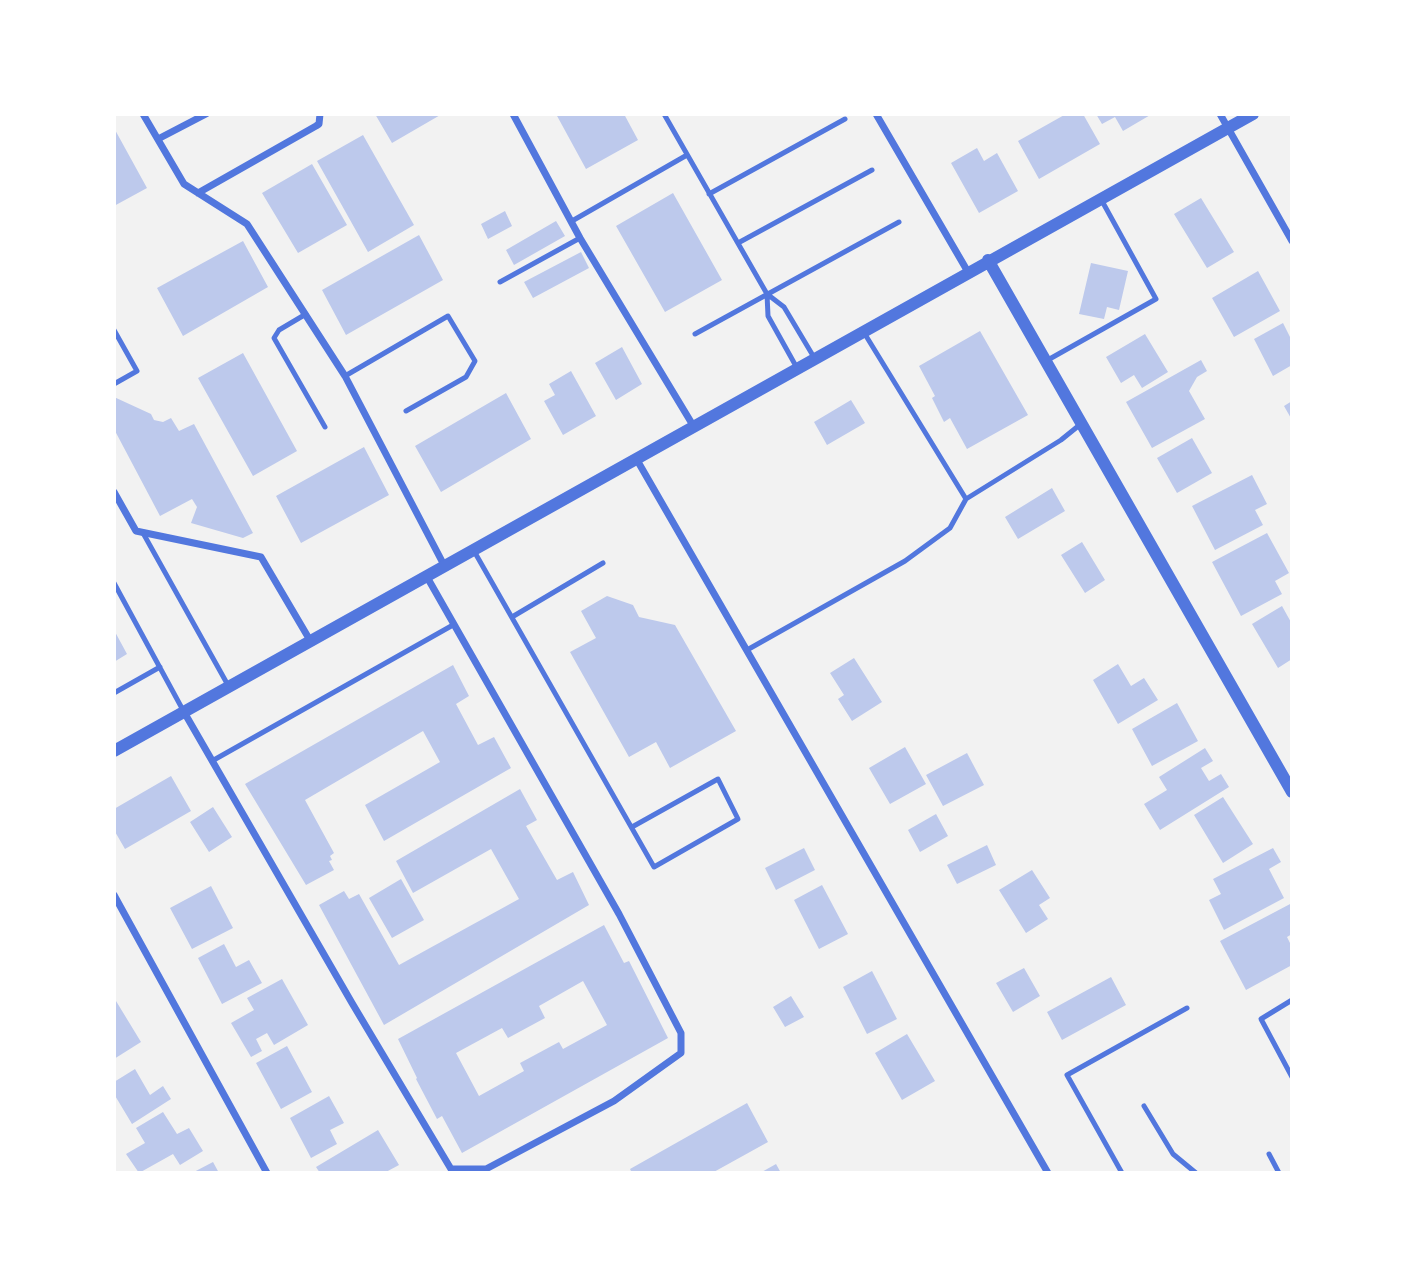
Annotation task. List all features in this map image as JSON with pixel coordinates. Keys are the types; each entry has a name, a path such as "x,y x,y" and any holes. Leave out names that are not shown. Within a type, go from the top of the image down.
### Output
{"street":[{"path":"143,114 184,184 247,224 345,376 445,567"},
{"path":"158,139 206,114"},
{"path":"198,193 316,126 319,124 320,114"},
{"path":"513,114 580,238 694,427"},
{"path":"876,114 968,272"},
{"path":"1220,114 1292,242"},
{"path":"114,751 1253,114"},
{"path":"988,260 1292,792"},
{"path":"637,460 1048,1173"},
{"path":"114,492 136,531 261,557 311,642"},
{"path":"184,712 452,1169 486,1169 614,1101 681,1053 681,1033 619,914 426,577"},
{"path":"114,895 267,1173"}],"lane":[{"path":"663,114 767,294 784,307 815,359"},
{"path":"709,194 845,119"},
{"path":"572,221 687,155"},
{"path":"738,243 873,170"},
{"path":"1046,361 1156,299 1101,198"},
{"path":"695,334 899,222"},
{"path":"500,282 580,238"},
{"path":"767,294 768,317 798,369"},
{"path":"306,314 279,331 274,338 325,427"},
{"path":"345,376 448,316 475,360 466,377 406,411"},
{"path":"114,330 136,371 114,384"},
{"path":"863,331 966,499"},
{"path":"747,650 905,561 950,528 966,499 1061,440 1082,423"},
{"path":"144,533 229,687"},
{"path":"474,551 654,867 738,819 718,779 632,828"},
{"path":"512,617 603,563"},
{"path":"114,583 184,712"},
{"path":"212,761 453,625"},
{"path":"114,693 160,667"},
{"path":"1292,1000 1261,1019 1292,1077"},
{"path":"1122,1173 1068,1075 1187,1008"},
{"path":"1144,1106 1173,1154 1196,1173"},
{"path":"1269,1154 1279,1173"}],"building":[{"path":"375,114 442,114 392,143"},
{"path":"556,114 624,114 638,140 586,169"},
{"path":"1066,114 1083,114 1100,144 1039,179 1018,141"},
{"path":"1096,114 1152,114 1123,131 1115,117 1102,124"},
{"path":"114,128 147,188 114,206"},
{"path":"363,135 414,225 368,252 317,161"},
{"path":"977,148 984,161 997,153 1018,191 979,213 951,163"},
{"path":"312,164 347,225 298,253 262,193"},
{"path":"673,193 722,280 665,312 616,226"},
{"path":"1201,198 1234,252 1207,268 1174,214"},
{"path":"505,211 512,226 488,239 481,224"},
{"path":"556,221 565,236 514,265 506,250"},
{"path":"419,235 443,280 346,335 322,290"},
{"path":"243,241 268,287 183,336 157,288"},
{"path":"581,252 589,268 533,298 524,282"},
{"path":"1091,263 1128,271 1119,310 1107,307 1104,319 1079,314"},
{"path":"1258,271 1280,311 1234,337 1212,298"},
{"path":"1283,323 1292,341 1292,365 1273,376 1254,339"},
{"path":"980,331 1028,415 967,449 950,418 944,422 932,398 935,396 919,366"},
{"path":"1145,334 1168,372 1142,388 1134,375 1121,383 1106,357"},
{"path":"622,347 642,384 616,400 595,363"},
{"path":"243,353 297,451 253,476 198,378"},
{"path":"1201,360 1207,371 1197,377 1189,391 1205,419 1152,448 1126,402"},
{"path":"571,371 596,416 563,435 544,401 555,395 549,384"},
{"path":"506,393 531,439 441,492 415,446"},
{"path":"114,397 151,414 154,420 163,422 171,418 179,431 194,424 253,533 243,538 191,523 197,507 192,499 160,516 114,429"},
{"path":"851,400 865,423 827,445 814,422"},
{"path":"1292,401 1292,420 1284,406"},
{"path":"1192,438 1212,473 1177,493 1157,458"},
{"path":"364,447 389,495 301,543 276,496"},
{"path":"1252,475 1267,504 1255,510 1263,525 1215,550 1192,506"},
{"path":"1052,488 1065,511 1018,539 1005,517"},
{"path":"1267,533 1289,573 1275,581 1282,594 1241,616 1212,562"},
{"path":"1082,542 1105,580 1085,593 1061,555"},
{"path":"607,596 633,605 639,617 675,625 736,731 670,768 656,742 629,757 570,652 596,638 581,611"},
{"path":"1282,606 1292,624 1292,659 1278,668 1252,624"},
{"path":"114,630 127,654 114,662"},
{"path":"854,658 882,702 852,721 838,699 844,695 830,673"},
{"path":"1118,664 1131,686 1144,678 1158,700 1118,724 1093,680"},
{"path":"453,665 469,696 456,704 478,745 494,737 511,768 384,841 365,805 440,762 423,731 305,800 334,853 329,861 334,870 306,885 245,784"},
{"path":"1177,703 1198,741 1152,766 1132,729"},
{"path":"905,747 926,784 890,804 869,768"},
{"path":"1205,748 1213,761 1201,768 1209,781 1221,774 1229,787 1160,830 1144,804 1167,790 1159,777"},
{"path":"967,753 984,785 943,806 926,775"},
{"path":"171,776 191,811 125,849 114,830 114,809"},
{"path":"520,789 537,820 526,826 557,880 573,872 589,905 384,1025 319,905 344,891 349,899 359,894 399,965 519,899 491,849 413,893 396,861"},
{"path":"1223,797 1253,844 1223,863 1194,815"},
{"path":"213,807 232,837 209,852 190,822"},
{"path":"936,814 948,836 920,852 908,830"},
{"path":"987,845 996,865 957,884 947,865"},
{"path":"804,848 815,870 776,890 765,868"},
{"path":"1273,848 1281,862 1269,869 1284,898 1224,930 1209,900 1221,894 1213,879"},
{"path":"1032,870 1050,898 1039,905 1048,919 1026,933 999,890"},
{"path":"401,879 424,920 392,938 369,898"},
{"path":"822,885 848,934 819,949 794,900"},
{"path":"211,886 233,928 192,949 170,908"},
{"path":"1292,903 1292,934 1287,937 1292,947 1292,965 1246,990 1220,941"},
{"path":"604,925 624,963 629,961 668,1038 462,1153 442,1116 437,1119 398,1039","holes":["583,981 607,1025 563,1049 559,1042 520,1063 524,1071 479,1096 456,1053 502,1028 508,1038 545,1018 539,1006"]},
{"path":"224,944 236,967 249,960 262,983 222,1004 198,958"},
{"path":"1024,968 1040,996 1013,1012 996,983"},
{"path":"872,971 897,1019 867,1034 843,987"},
{"path":"1111,977 1126,1005 1062,1040 1047,1012"},
{"path":"282,979 308,1025 274,1045 267,1033 256,1039 262,1051 251,1057 231,1023 254,1010 247,998"},
{"path":"791,996 804,1017 785,1027 773,1007"},
{"path":"116,1001 141,1042 114,1059 114,1002"},
{"path":"907,1034 935,1081 902,1100 875,1053"},
{"path":"287,1046 312,1092 281,1109 256,1063"},
{"path":"135,1069 150,1095 163,1086 171,1099 132,1124 114,1094 114,1082"},
{"path":"329,1096 344,1123 330,1130 337,1144 311,1158 290,1118"},
{"path":"747,1103 768,1142 712,1173 632,1173 630,1169"},
{"path":"163,1112 177,1134 189,1128 203,1151 180,1165 173,1154 139,1173 126,1154 145,1143 136,1128"},
{"path":"378,1130 399,1165 387,1173 320,1173 316,1167"},
{"path":"213,1162 219,1173 192,1173"},
{"path":"776,1164 781,1173 760,1173"}]}
